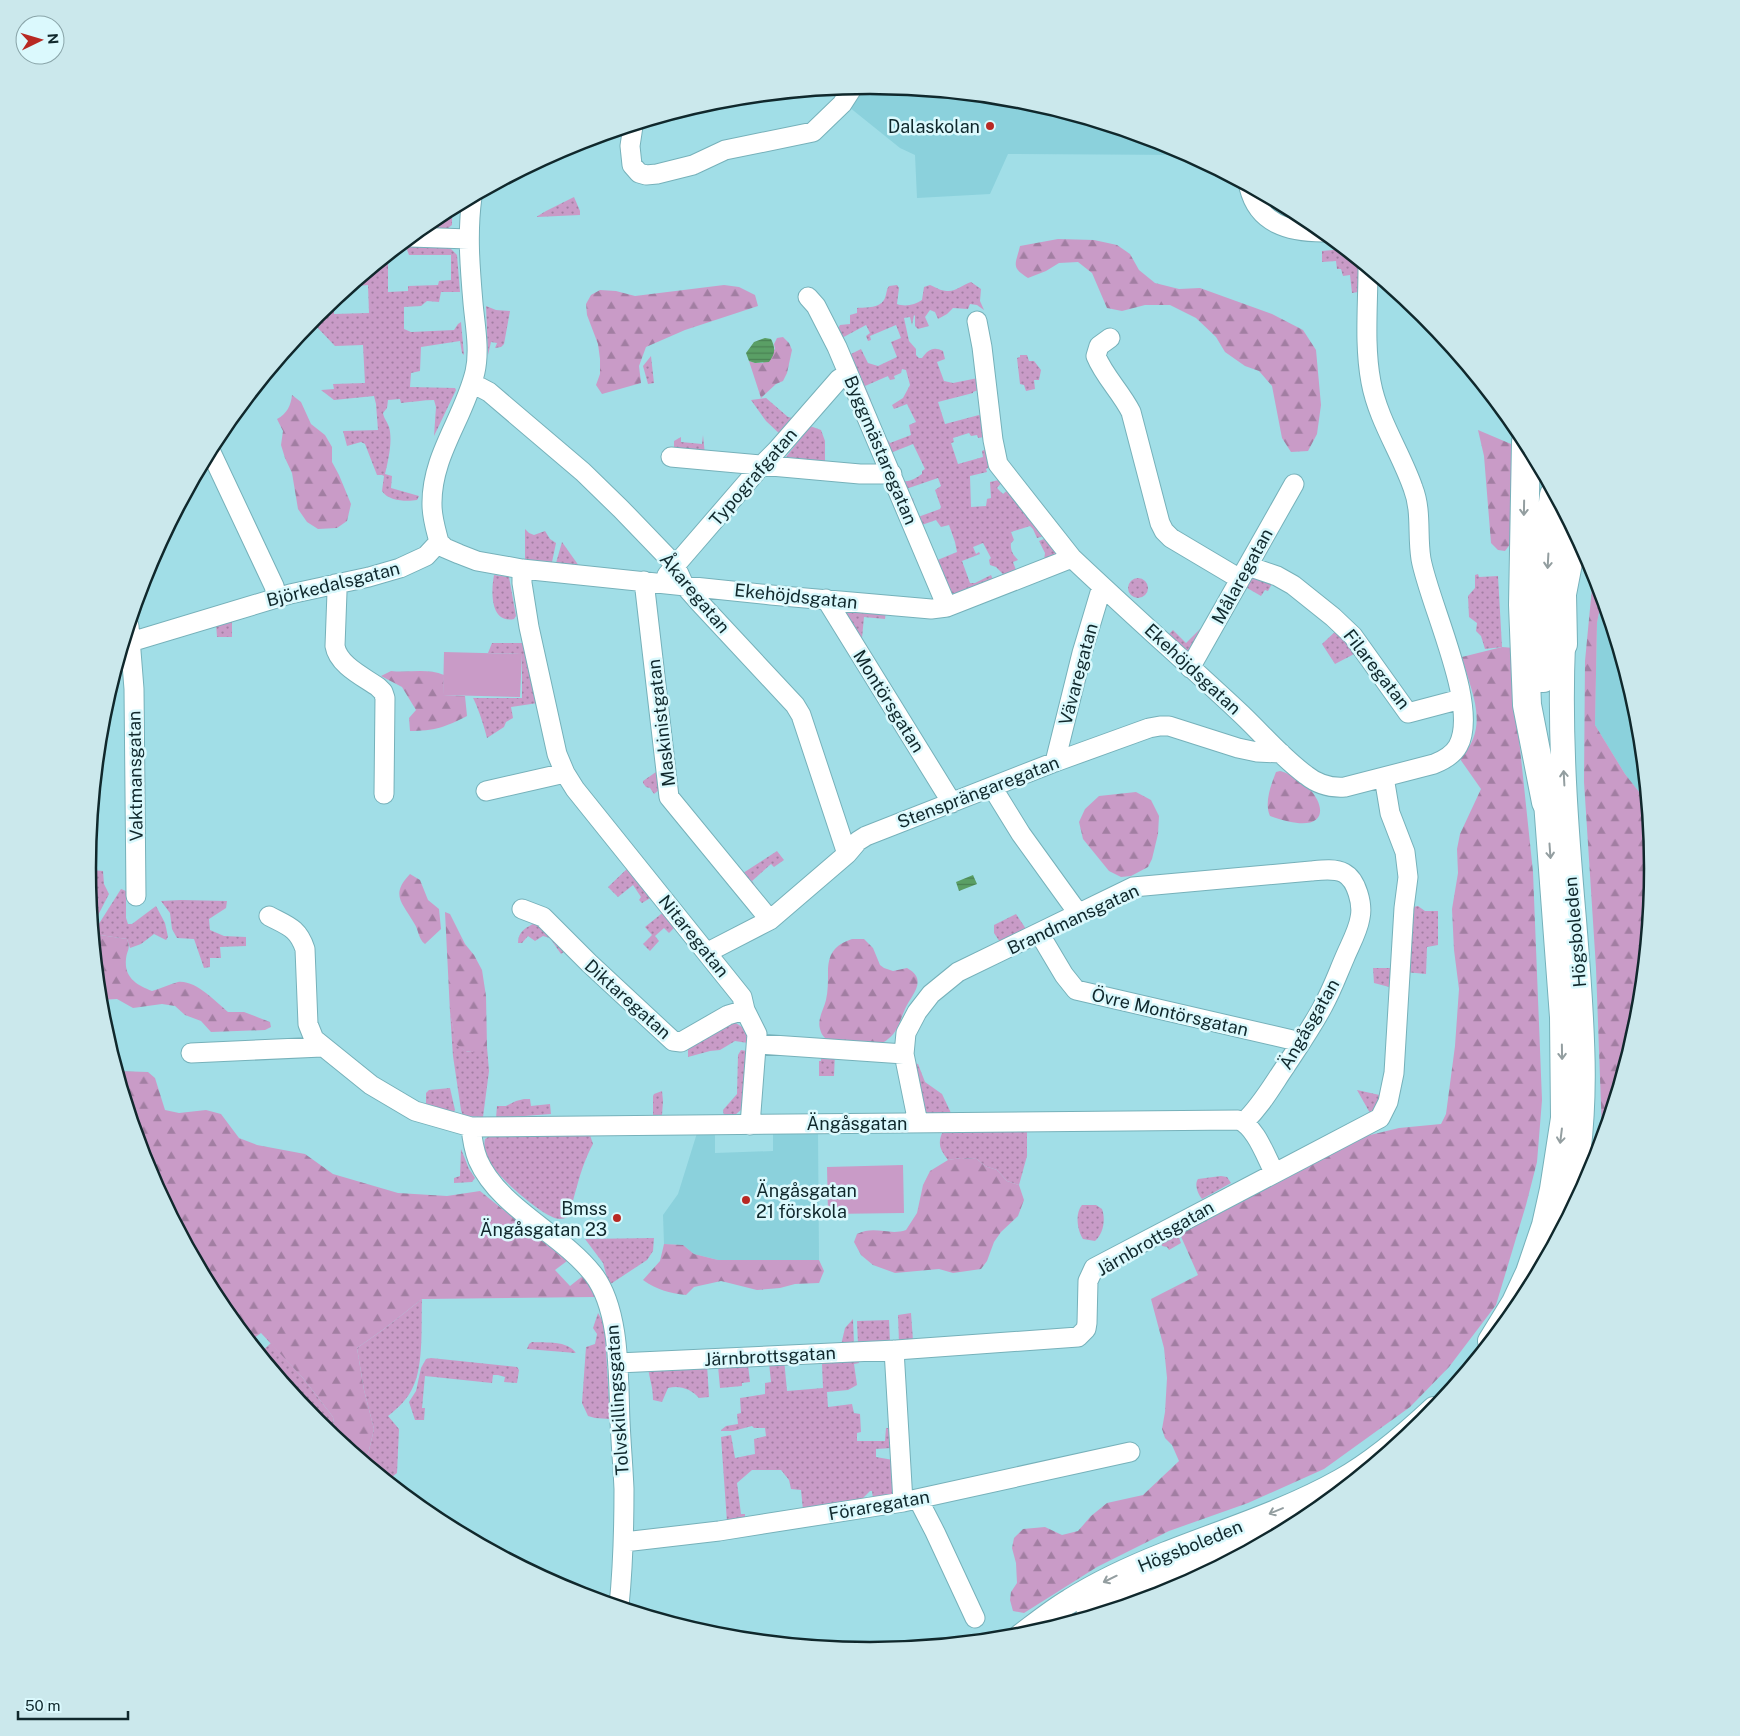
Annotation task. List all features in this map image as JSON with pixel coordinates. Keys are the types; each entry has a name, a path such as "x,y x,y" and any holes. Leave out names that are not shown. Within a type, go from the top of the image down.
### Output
{"highway":[{"path":"1525,455 1523,605 1527,706 1546,802"},
{"path":"1546,802 1543,654 1549,530 1553,504"},
{"path":"1563,644 1562,594 1572,543"},
{"path":"1563,644 1582,565"}],"main road":[{"name":"Högsboleden","path":"1563,644 1562,735 1569,861 1582,1019 1583,1089 1580,1155 1571,1194"},
{"name":"Högsboleden","path":"1521,1286 1544,1225 1556,1171 1563,1118 1561,1009 1546,802"},
{"name":"Högsboleden","path":"1039,1623 1069,1601 1116,1576 1311,1496 1348,1476"},
{"name":"Högsboleden","path":"1109,1604 1149,1584 1240,1548"}],"street":[{"path":"632,132 632,165 636,170 646,175 657,174 693,165 725,150 813,132 842,104 848,94"},
{"path":"1252,194 1256,206 1276,224 1309,231"},
{"path":"439,542 432,505 437,468 472,383 476,362 469,239 471,204"},
{"path":"422,237 469,239"},
{"name":"Ekehöjdsgatan","path":"439,542 444,548 477,561 522,569 771,595 924,608 947,607 1072,558 1238,710 1305,775 1326,786 1336,788 1434,764 1445,759 1453,752 1461,740 1464,725 1462,699 1454,665 1421,559 1418,501 1382,415 1371,382 1367,334 1368,276"},
{"name":"Byggmästaregatan","path":"808,296 825,323 848,374 947,607"},
{"path":"977,321 997,460 1072,558"},
{"path":"1110,338 1099,346 1096,356 1130,412 1160,523 1164,531 1172,538 1244,573"},
{"name":"Typografgatan","path":"652,582 675,566 839,379 848,374"},
{"name":"Åkaregatan","path":"472,383 489,392 583,472 675,566 684,585 787,695 801,715 846,854"},
{"path":"671,456 876,475 892,474"},
{"path":"214,458 274,586 277,597"},
{"name":"Målaregatan","path":"1190,668 1294,484"},
{"name":"Björkedalsgatan","path":"131,637 277,597 369,577 416,562 426,556 439,542"},
{"name":"Nitaregatan","path":"522,569 522,583 529,627 557,754 564,773 605,827 740,992 745,1010 757,1034 750,1125"},
{"name":"Filaregatan","path":"1244,573 1277,576 1293,585 1333,617 1353,636 1408,713 1462,699"},
{"name":"Maskinistgatan","path":"652,582 669,797 770,920"},
{"path":"335,584 334,646 336,653 344,662 378,687 383,692 385,698 384,794"},
{"name":"Vävaregatan","path":"1055,762 1082,653 1102,586"},
{"name":"Montörsgatan","path":"826,599 952,803"},
{"name":"Vaktmansgatan","path":"129,647 136,770 136,896"},
{"name":"Stensprängaregatan","path":"708,952 770,920 846,854 858,841 877,831 1055,762 1160,726 1179,728 1257,752 1281,753"},
{"path":"486,790 564,773"},
{"name":"Järnbrottsgatan","path":"618,1363 894,1350 1078,1337 1086,1329 1088,1281 1094,1268 1380,1118 1391,1092 1394,1073 1404,908 1408,876 1405,852 1390,813 1384,777"},
{"path":"992,787 1020,834 1078,913"},
{"name":"Brandmansgatan","path":"918,1123 904,1054 906,1033 917,1012 931,994 958,972 1133,887 1328,870 1344,872 1350,877 1359,898 1360,918"},
{"name":"Diktaregatan","path":"522,909 543,917 589,963 674,1041 681,1042 728,1015 745,1010"},
{"path":"269,916 296,931 302,939 305,949 308,1024 314,1039 322,1047"},
{"name":"Ängåsgatan","path":"322,1047 371,1084 415,1111 470,1127 1238,1120 1244,1122 1253,1114 1268,1094 1327,999 1360,918"},
{"name":"Övre Montörsgatan","path":"1039,933 1064,975 1076,990 1301,1042"},
{"path":"757,1044 904,1054"},
{"path":"191,1053 322,1047"},
{"path":"1244,1122 1256,1137 1274,1172"},
{"name":"Tolvskillingsgatan","path":"470,1127 478,1160 489,1179 501,1194 581,1260 599,1284 611,1316 618,1363 624,1487 624,1542 619,1600"},
{"path":"894,1350 910,1500 935,1532 975,1618"},
{"name":"Föraregatan","path":"624,1542 719,1531 910,1500 1130,1452"}],"shaded area":[{"name":"Dalaskolan","path":"856,94 870,94 921,95 971,100 1070,120 1119,135 1170,155 1008,154 990,194 917,198 915,155 900,148 849,107 850,102"},
{"path":"765,338 771,339 774,346 774,354 769,362 755,363 749,361 746,353 754,342"},
{"path":"1600,610 1618,668 1629,717 1641,794 1625,774 1595,725 1597,623"},
{"path":"973,875 977,884 959,891 956,882"},
{"name":"Ängåsgatan 21 förskola","path":"818,1131 819,1260 718,1260 694,1254 683,1245 664,1244 663,1215 678,1194 697,1133 715,1132 715,1153 773,1151 773,1132"}],"green space":[{"path":"574,197 580,215 536,217 546,211"},
{"path":"452,216 452,225 447,229 432,230"},
{"path":"1058,239 1094,240 1117,245 1130,254 1139,270 1155,283 1179,289 1200,288 1272,314 1303,330 1316,350 1321,405 1317,434 1308,451 1291,452 1282,438 1272,386 1259,371 1245,366 1225,352 1216,337 1196,318 1170,305 1145,305 1122,311 1107,308 1092,273 1078,262 1059,263 1046,271 1028,278 1019,271 1016,261 1020,246"},
{"path":"409,247 449,247 457,255 460,292 441,292 439,302 427,301 421,306 404,307 404,329 411,332 454,330 461,322 464,355 460,341 421,347 420,371 411,373 410,387 455,388 456,390 434,436 436,407 434,400 401,403 400,399 388,400 387,408 383,413 390,433 390,451 385,474 392,476 391,488 419,496 417,500 408,501 393,499 382,491 384,476 377,475 365,444 361,442 347,446 343,431 378,430 374,396 334,400 321,390 334,389 333,384 365,383 363,345 335,346 317,327 334,311 334,314 369,313 368,285 360,286 388,263 388,292 408,291 408,286 438,285 439,281 451,280 451,255 409,255 407,248"},
{"path":"1335,250 1358,268 1358,292 1352,293 1350,275 1343,276 1341,269 1337,269 1336,261 1322,262 1322,251"},
{"path":"971,282 981,289 980,301 984,310 977,305 970,304 968,309 953,308 938,319 935,312 930,310 925,317 929,326 918,329 915,326 914,315 912,325 910,317 904,318 909,341 916,349 916,355 919,358 922,358 931,350 943,351 945,359 937,362 944,381 953,383 978,378 981,389 973,393 938,402 945,424 979,415 983,418 984,437 978,438 977,435 971,436 969,433 953,438 954,442 951,443 958,464 983,457 982,451 986,449 992,461 988,462 987,472 970,476 971,507 986,506 987,499 991,498 990,482 1003,479 997,488 1003,494 1011,487 1048,535 1037,538 1030,526 1011,532 1014,540 1011,543 1011,550 1018,560 1013,562 1016,570 1007,578 996,567 990,565 989,560 991,558 983,543 973,547 976,554 979,552 980,554 962,561 970,583 975,583 991,575 994,582 952,599 935,561 957,552 949,525 941,527 936,520 919,526 910,500 913,498 914,503 912,505 918,517 940,509 935,490 941,486 938,478 903,490 904,481 922,474 922,471 925,469 913,444 888,454 883,442 888,440 890,443 911,435 909,425 916,422 907,404 894,409 892,405 903,398 910,385 906,370 902,369 901,373 894,376 895,379 890,380 888,376 865,386 871,400 866,401 847,356 861,349 868,363 878,366 897,357 891,342 901,338 896,325 870,336 871,340 868,341 866,336 870,333 866,325 840,339 837,330 840,325 850,324 850,315 857,313 857,308 873,307 883,302 889,286 897,285 899,288 897,304 907,305 922,300 924,287 930,285 950,291"},
{"path":"724,285 739,287 755,295 758,306 685,330 646,347 639,366 641,383 602,394 596,385 600,374 598,344 587,315 586,304 591,295 600,290 616,291 635,296"},
{"path":"486,306 496,310 510,311 504,344 501,347 495,348 497,343 491,342 488,355"},
{"path":"783,337 789,343 792,350 787,373 783,381 776,384 761,398 749,361 763,363 775,349 774,344 777,338"},
{"path":"1020,355 1027,355 1029,361 1034,361 1041,370 1039,380 1034,380 1035,389 1026,391 1024,385 1020,384 1017,358"},
{"path":"651,356 654,383 648,384 643,366"},
{"path":"292,395 301,402 311,424 325,435 332,447 332,462 351,504 347,521 337,528 318,529 307,522 298,509 292,473 281,445 283,431 277,419 288,409"},
{"path":"766,398 788,417 797,419 782,436 766,421 751,400"},
{"path":"810,426 821,430 825,441 825,461 786,457"},
{"path":"1478,430 1511,444 1512,533 1511,543 1505,551 1498,550 1491,543 1484,456"},
{"path":"703,435 705,455 674,448 674,441 681,437 681,442 702,444"},
{"path":"525,529 534,535 545,531 550,539 556,543 552,562 525,560"},
{"path":"1049,537 1062,555 1044,560 1045,553 1039,541"},
{"path":"562,542 579,566 556,563"},
{"path":"1478,574 1479,577 1498,576 1502,647 1485,649 1481,636 1476,631 1477,623 1469,617 1468,596 1475,588 1475,575"},
{"path":"494,575 509,577 516,616 514,619 506,619 496,611 492,589"},
{"path":"1247,575 1273,582 1268,591 1265,590 1261,596 1242,585"},
{"path":"1138,578 1145,581 1148,588 1145,595 1138,598 1131,595 1128,588 1131,581"},
{"path":"1592,590 1600,610 1597,623 1595,725 1625,774 1641,794 1644,868 1643,919 1638,969 1618,1068 1602,1121 1596,968 1584,782 1585,661"},
{"path":"843,610 886,611 885,619 864,617 862,638 858,637"},
{"path":"232,618 232,637 217,637 216,623"},
{"path":"1201,628 1204,632 1187,656 1166,637 1173,630 1186,643"},
{"path":"1338,629 1358,652 1335,664 1322,644"},
{"path":"492,643 523,643 538,703 511,707 513,718 506,722 504,727 487,738 473,698 522,698 522,654 488,653"},
{"path":"1502,647 1514,648 1514,691 1533,872 1542,1100 1537,1162 1496,1305 1449,1367 1410,1407 1324,1469 1248,1503 1169,1531 1097,1567 1024,1613 1013,1611 1010,1600 1011,1592 1017,1583 1016,1563 1012,1548 1014,1538 1023,1529 1045,1527 1062,1535 1078,1531 1091,1516 1107,1503 1143,1495 1179,1461 1172,1445 1165,1438 1162,1429 1167,1378 1164,1348 1151,1299 1198,1275 1179,1232 1366,1136 1399,1128 1441,1124 1446,1114 1455,1046 1459,989 1454,950 1452,909 1458,873 1457,849 1460,834 1481,789 1460,759 1469,747 1475,734 1477,722 1473,696 1462,657"},
{"path":"444,652 522,654 520,697 443,695"},
{"path":"391,671 425,671 444,675 443,695 465,696 467,716 440,728 410,731 409,718 416,710 402,687 381,676"},
{"path":"1280,771 1308,787 1316,798 1320,809 1318,817 1310,822 1294,823 1270,816 1268,811 1269,794 1276,772"},
{"path":"656,772 659,790 654,794 650,788 646,787 643,781"},
{"path":"1136,792 1151,800 1159,816 1158,834 1152,859 1148,867 1131,876 1121,877 1109,871 1083,839 1079,822 1085,809 1099,796"},
{"path":"777,851 784,860 774,867 771,864 752,881 758,890 754,893 740,875"},
{"path":"630,866 652,897 642,903 639,900 641,897 633,885 618,897 608,887"},
{"path":"96,870 103,871 104,884 109,894 97,917"},
{"path":"410,874 420,880 428,900 439,909 441,929 425,944 421,940 416,926 400,899 400,888"},
{"path":"121,889 126,891 126,918 128,924 132,924 156,906 165,923 168,937 166,940 154,934 141,944 130,948 127,939 100,935 98,926"},
{"path":"161,901 227,901 226,908 209,919 210,930 224,936 246,937 246,946 220,947 221,958 210,958 210,967 204,968 194,939 177,938 172,929 170,913"},
{"path":"1418,906 1425,911 1438,911 1438,945 1427,947 1426,974 1405,972 1413,907"},
{"path":"666,910 678,924 669,933 664,928 655,936 659,941 650,951 643,944 652,935 645,927"},
{"path":"445,912 450,914 465,944 474,955 482,970 486,996 487,1047 478,1053 465,1051 456,1044 450,1012"},
{"path":"1016,914 1028,932 1002,945 994,933 994,925"},
{"path":"536,922 569,948 561,954 550,938 543,936 535,941 528,936 522,943 518,943 519,935"},
{"path":"99,936 127,939 129,948 126,959 127,971 129,976 141,986 152,991 178,982 192,984 205,992 228,1012 244,1012 270,1022 271,1027 265,1030 211,1032 201,1021 185,1015 175,1006 162,1004 133,1008 117,999 108,1000"},
{"path":"852,939 864,939 873,948 880,965 884,968 893,971 907,968 917,978 918,983 914,993 896,1029 887,1040 879,1044 838,1044 826,1039 820,1029 820,1018 827,997 828,966 831,955 836,947"},
{"path":"1373,968 1395,968 1393,988 1374,983"},
{"path":"450,1012 456,1037 463,1049 469,1052 487,1047 489,1071 483,1117 463,1116 461,1110 453,1056"},
{"path":"731,1020 750,1032 748,1043 735,1041 720,1050 688,1057 688,1047"},
{"path":"741,1050 747,1051 742,1109 735,1115 724,1116 723,1110 737,1094 738,1055"},
{"path":"835,1053 834,1076 819,1076 819,1061 821,1061 821,1057"},
{"path":"913,1063 918,1064 925,1082 942,1094 951,1113 926,1114"},
{"path":"123,1071 148,1072 155,1078 165,1110 179,1113 206,1110 221,1114 239,1138 257,1145 305,1154 333,1174 398,1193 447,1196 480,1191 567,1261 555,1270 570,1286 584,1275 595,1297 422,1299 357,1348 364,1390 374,1429 368,1456 334,1426 333,1417 303,1378 261,1333 255,1337 226,1298 199,1255 155,1164 137,1117"},
{"path":"450,1088 454,1112 426,1104 426,1093 429,1090"},
{"path":"1357,1090 1384,1096 1378,1109 1370,1113"},
{"path":"662,1091 662,1115 653,1115 653,1096"},
{"path":"524,1099 530,1099 531,1106 550,1104 551,1114 496,1118 497,1106 506,1106"},
{"path":"1027,1129 1027,1156 1019,1185 1007,1181 997,1170 985,1166 977,1159 961,1158 948,1160 940,1146 943,1131"},
{"path":"589,1132 593,1144 581,1172 568,1217 562,1219 544,1212 512,1188 491,1164 486,1155 484,1143 485,1139 494,1133"},
{"path":"461,1149 475,1178 472,1182 454,1183 454,1178 460,1176"},
{"path":"961,1158 977,1159 985,1166 997,1170 1007,1181 1019,1185 1024,1200 1018,1216 1001,1232 994,1242 987,1261 981,1269 953,1273 939,1269 895,1273 873,1265 861,1255 854,1242 857,1234 870,1230 900,1232 906,1230 917,1213 923,1185 930,1171 948,1160"},
{"path":"903,1165 904,1213 828,1214 827,1167"},
{"path":"1227,1177 1231,1183 1202,1199 1196,1187 1198,1179"},
{"path":"1082,1205 1096,1205 1102,1209 1103,1226 1100,1235 1095,1241 1083,1239 1079,1231 1078,1212"},
{"path":"1177,1232 1181,1243 1169,1250 1167,1247 1162,1246 1161,1242"},
{"path":"654,1238 653,1251 647,1260 609,1285 603,1263 585,1239"},
{"path":"664,1244 683,1245 694,1254 718,1260 819,1260 824,1271 819,1283 795,1284 780,1288 757,1290 721,1281 694,1287 686,1295 674,1293 658,1289 643,1280 660,1261"},
{"path":"422,1299 422,1332 417,1378 406,1399 388,1416 399,1429 397,1473 392,1477 368,1456 374,1429 364,1390 357,1348"},
{"path":"598,1313 605,1333 610,1419 588,1416 582,1403 586,1347 595,1344 597,1334 593,1328"},
{"path":"911,1313 913,1341 899,1342 898,1315"},
{"path":"853,1319 854,1344 841,1345 845,1328"},
{"path":"889,1320 890,1342 858,1344 857,1321"},
{"path":"532,1342 562,1344 576,1353 527,1349"},
{"path":"271,1343 303,1378 333,1417 334,1426 288,1378 264,1349"},
{"path":"858,1357 859,1363 854,1364 857,1385 848,1390 827,1392 828,1407 852,1404 854,1413 860,1414 861,1432 857,1433 857,1441 885,1441 886,1428 891,1428 892,1448 876,1449 876,1457 893,1460 895,1492 892,1496 873,1499 872,1491 870,1491 859,1502 803,1510 801,1490 791,1489 789,1480 781,1470 752,1470 737,1483 741,1514 745,1514 745,1520 727,1522 721,1437 731,1435 735,1458 755,1454 754,1439 766,1436 765,1428 754,1428 752,1426 733,1431 721,1430 726,1426 738,1424 737,1414 741,1413 740,1398 765,1394 765,1383 771,1382 769,1363 748,1365 750,1382 742,1383 742,1386 720,1388 718,1366 784,1359 787,1391 823,1388 822,1364 824,1359"},
{"path":"426,1359 517,1367 519,1370 517,1383 504,1382 505,1377 498,1375 493,1375 492,1383 425,1376 422,1408 425,1408 424,1420 415,1420 409,1402 416,1391 421,1368"},
{"path":"707,1365 709,1397 699,1398 685,1388 672,1387 668,1388 662,1402 653,1400 648,1366"}],"place":[{"name":"Dalaskolan","path":"990,126"},
{"name":"Ängåsgatan 21 förskola","path":"746,1200"},
{"name":"Bmss Ängåsgatan 23","path":"617,1218"}]}
